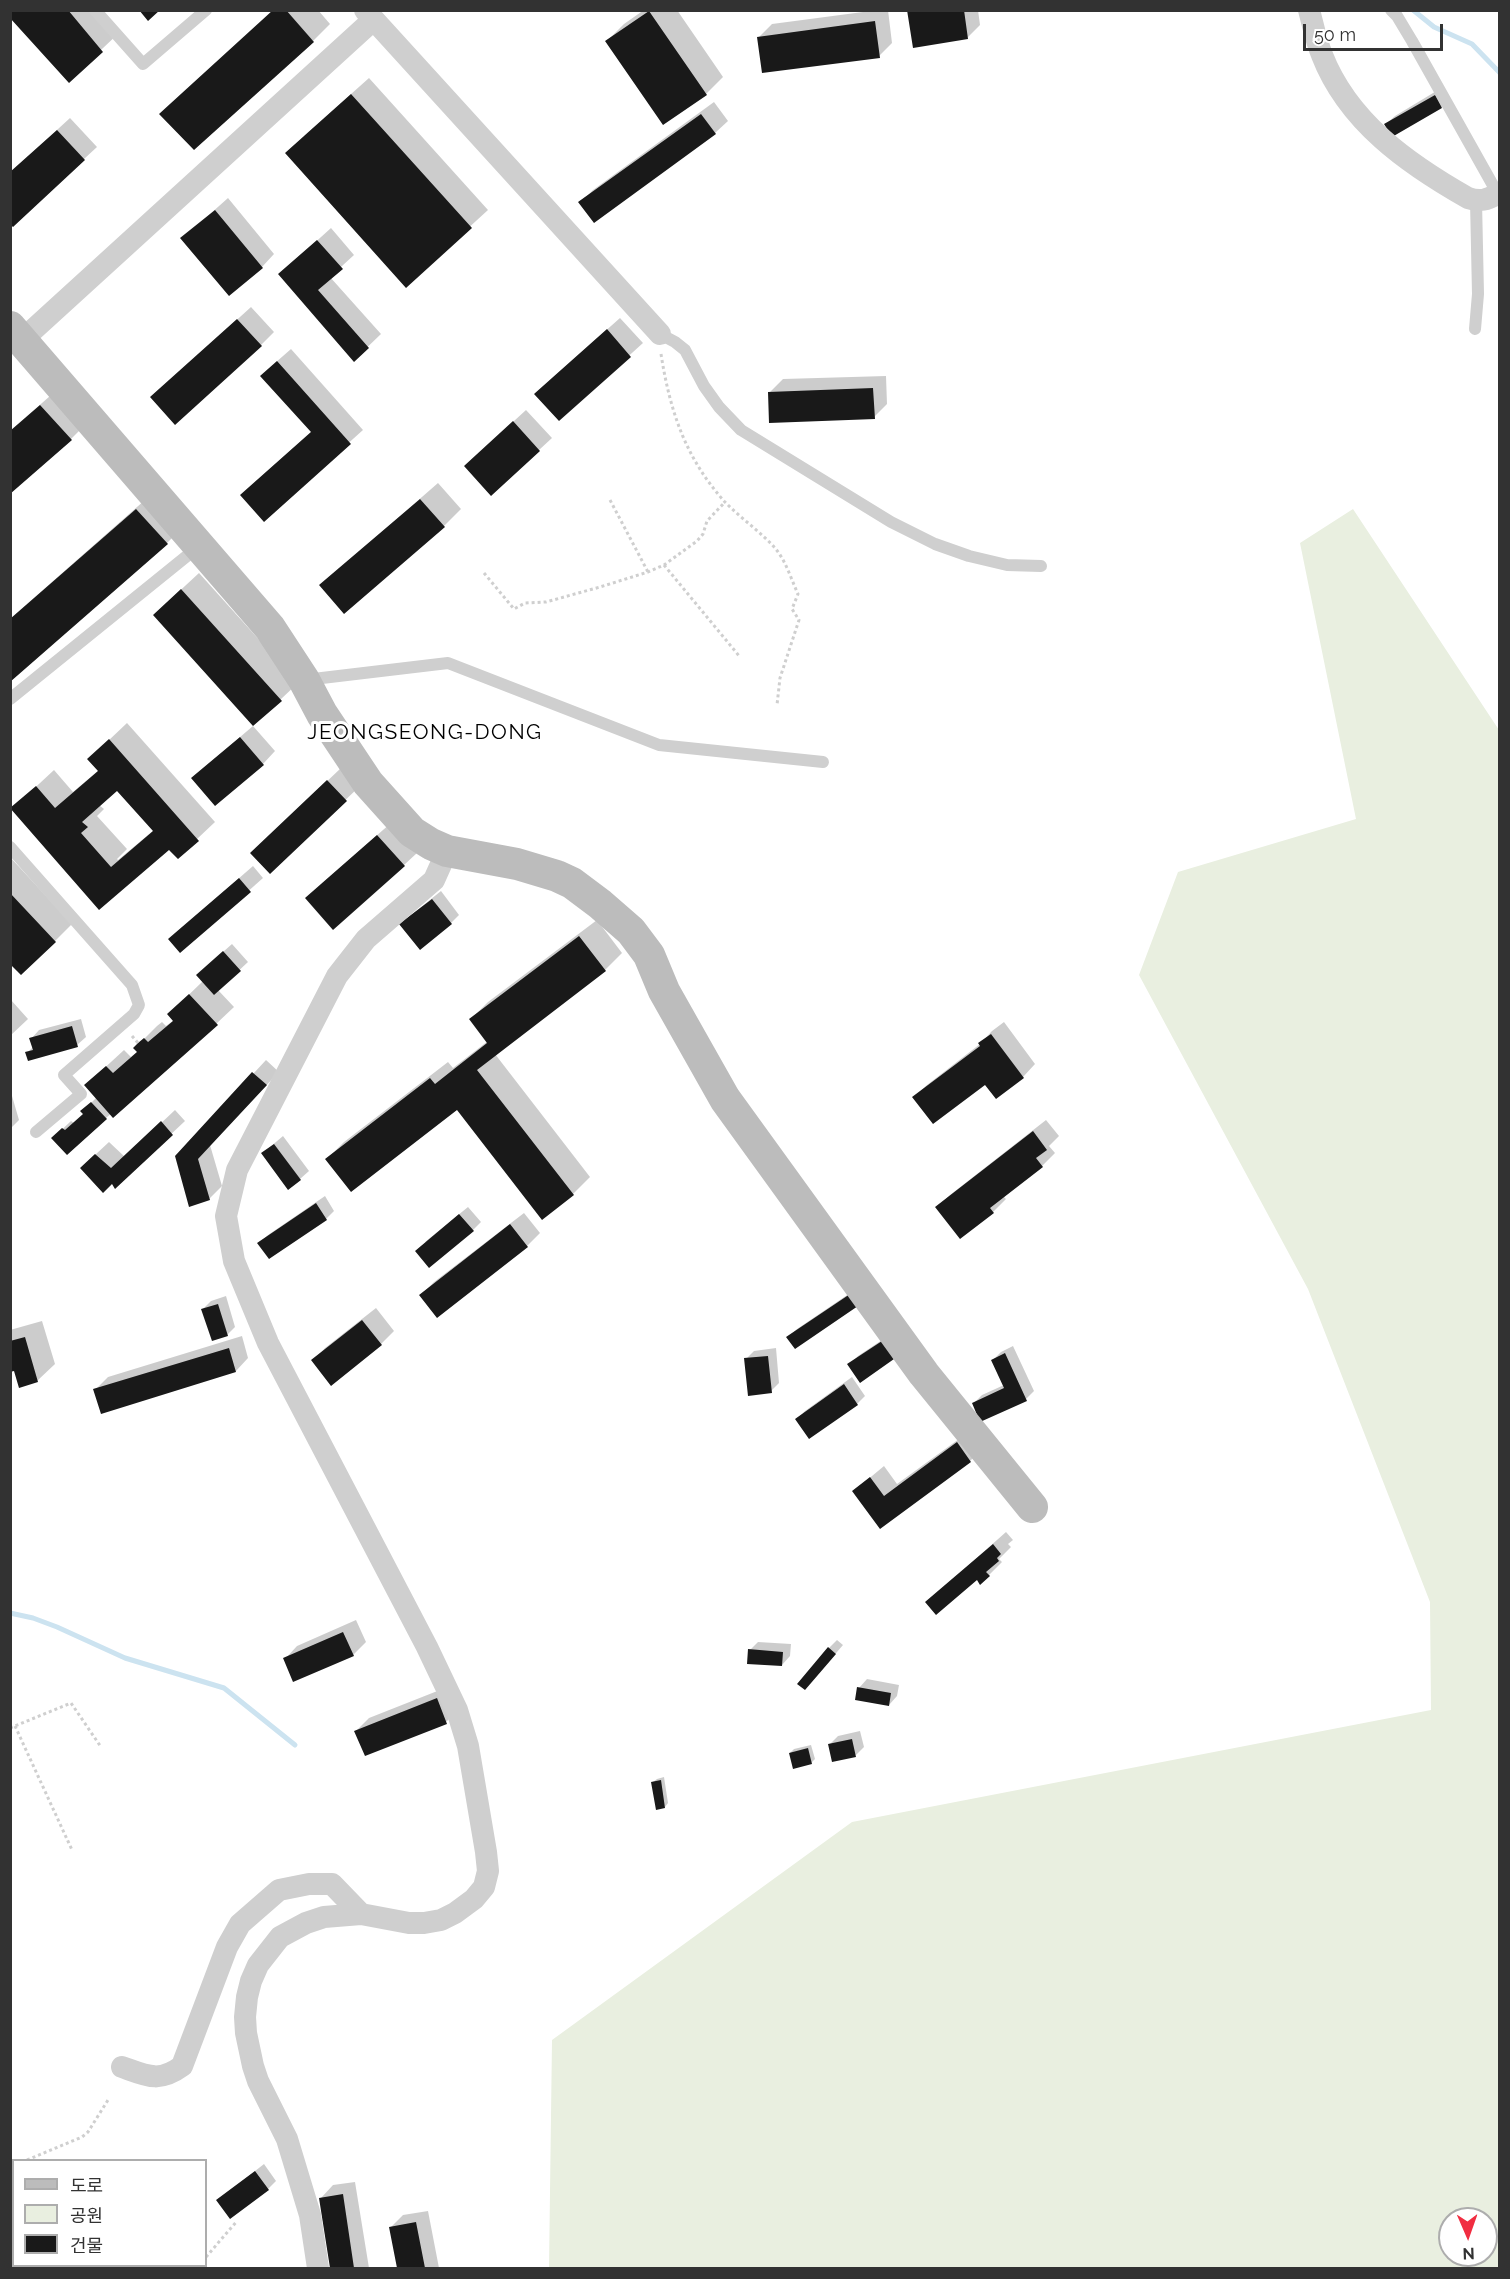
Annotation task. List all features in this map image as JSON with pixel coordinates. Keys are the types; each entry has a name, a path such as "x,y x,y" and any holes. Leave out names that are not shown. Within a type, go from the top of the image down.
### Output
{"street":[{"path":"1309,11 1316,38 1330,72 1363,120 1381,139 1418,167 1459,192 1491,197"},
{"path":"660,334 369,15 16,334 270,628 304,680 322,714 368,783 412,832 447,851 517,864 557,876 572,883 600,904 631,932 649,955 664,991 725,1100 924,1374 1032,1508"},
{"path":"318,2268 310,2215 287,2139 253,2067 246,2033 247,1997 251,1981 258,1965 280,1937 292,1929 324,1917 361,1914 409,1923 432,1922 455,1913 474,1899 484,1887 488,1871 468,1746 457,1710 427,1647 268,1343 234,1261 226,1216 237,1170 337,976 366,939 434,880 447,851"},
{"path":"123,2067 149,2077 170,2075 182,2066 227,1947 240,1924 279,1890 309,1884 332,1884 361,1914"}],"lane":[{"path":"95,10 143,64 206,10"},
{"path":"1391,10 1412,41 1491,197 1475,329"},
{"path":"660,334 685,350 718,407 741,430 891,522 935,544 969,556 1007,565 1041,566"},
{"path":"10,699 199,546"},
{"path":"304,680 448,663 659,745 824,762"},
{"path":"10,847 132,985 139,1005 134,1014 64,1075 81,1094 36,1132"}],"path":[{"path":"660,334 662,358 678,428 695,462 725,502 776,549 798,594 792,609 799,620 780,678 777,705"},
{"path":"610,500 648,572"},
{"path":"484,573 514,609 525,603 546,602 648,572 664,565 697,541 703,534 707,521 725,502"},
{"path":"664,565 740,657"},
{"path":"72,1850 13,1727 71,1703 101,1747"},
{"path":"29,2159 82,2137 88,2132 108,2100"},
{"path":"207,2256 237,2221"}],"green space":[{"path":"1353,509 1499,730 1499,2268 549,2268 552,2040 852,1822 1431,1710 1430,1602 1308,1289 1139,975 1178,872 1356,819 1300,543"}],"building":[{"path":"10,10 68,10 103,52 69,83 10,18"},
{"path":"139,10 160,10 148,21"},
{"path":"273,10 286,10 314,42 194,150 159,114"},
{"path":"907,10 964,10 968,39 913,48"},
{"path":"649,11 707,95 663,125 605,41"},
{"path":"875,21 880,58 762,73 757,37"},
{"path":"351,94 472,228 406,288 285,153"},
{"path":"1435,95 1442,108 1392,137 1384,124"},
{"path":"701,114 716,134 594,223 578,202"},
{"path":"57,130 85,160 13,227 10,224 10,172"},
{"path":"215,210 263,268 229,296 180,238"},
{"path":"317,240 343,269 318,290 369,348 354,362 278,274"},
{"path":"237,319 262,346 175,425 150,397"},
{"path":"607,329 631,357 559,421 534,394"},
{"path":"277,361 351,444 264,522 240,495 311,432 260,376"},
{"path":"873,388 875,419 769,423 768,392"},
{"path":"40,405 72,440 10,494 10,431"},
{"path":"513,421 540,451 491,496 464,466"},
{"path":"420,499 445,527 344,614 319,585"},
{"path":"136,509 168,544 10,682 10,619"},
{"path":"181,589 282,701 253,726 153,615"},
{"path":"240,737 264,765 215,806 191,778"},
{"path":"109,739 199,841 178,859 169,850 99,910 10,808 36,786 55,808 98,771 87,759","holes":["117,791 153,831 111,867 81,833 88,827 82,822"]},
{"path":"327,780 347,801 270,874 250,853"},
{"path":"377,835 405,866 333,930 305,898"},
{"path":"239,878 251,892 180,953 168,939"},
{"path":"10,893 56,942 21,975 10,964"},
{"path":"432,899 452,924 420,950 399,924"},
{"path":"579,936 606,971 477,1070 574,1195 542,1220 457,1110 351,1192 325,1159 430,1078 435,1084 487,1043 469,1019"},
{"path":"223,951 241,971 214,995 196,975"},
{"path":"189,994 218,1025 113,1118 84,1085 106,1066 113,1073 137,1052 133,1048 138,1043 144,1038 148,1042 173,1021 167,1014"},
{"path":"72,1026 78,1047 28,1061 25,1052 33,1050 29,1038"},
{"path":"991,1034 1024,1078 996,1099 985,1085 933,1124 912,1097 980,1046 978,1043"},
{"path":"252,1072 267,1085 198,1159 210,1200 189,1207 175,1156"},
{"path":"91,1102 107,1119 67,1155 51,1138 62,1128 65,1130 83,1114 80,1111"},
{"path":"161,1121 173,1135 115,1189 112,1184 103,1193 80,1168 95,1154 111,1168"},
{"path":"1033,1131 1047,1150 1036,1158 1043,1167 990,1208 994,1213 960,1239 935,1207"},
{"path":"274,1144 301,1180 288,1190 261,1153"},
{"path":"316,1203 327,1220 269,1259 257,1243"},
{"path":"459,1214 474,1231 429,1268 415,1251"},
{"path":"510,1224 528,1247 437,1318 419,1295"},
{"path":"850,1294 858,1306 795,1349 786,1337"},
{"path":"218,1304 228,1336 212,1341 201,1309"},
{"path":"362,1320 382,1345 331,1386 311,1360"},
{"path":"25,1337 38,1382 19,1388 14,1371 10,1372 10,1341"},
{"path":"882,1341 894,1359 860,1383 847,1364"},
{"path":"229,1348 236,1372 101,1414 93,1389"},
{"path":"1005,1353 1027,1401 980,1422 972,1403 1004,1388 991,1360"},
{"path":"768,1356 772,1393 748,1396 744,1358"},
{"path":"844,1384 858,1405 809,1439 795,1419"},
{"path":"957,1442 971,1462 880,1529 852,1491 870,1477 884,1496"},
{"path":"993,1544 1001,1554 997,1558 999,1561 986,1572 990,1576 980,1585 977,1580 936,1615 925,1602"},
{"path":"343,1632 354,1656 293,1682 283,1658"},
{"path":"828,1647 836,1654 805,1690 797,1684"},
{"path":"748,1649 783,1652 782,1666 747,1664"},
{"path":"857,1687 891,1693 889,1706 855,1700"},
{"path":"437,1698 447,1724 365,1756 354,1731"},
{"path":"852,1739 856,1757 832,1762 828,1744"},
{"path":"808,1748 812,1764 793,1769 789,1753"},
{"path":"661,1780 665,1808 656,1810 651,1782"},
{"path":"255,2171 269,2190 230,2219 216,2200"},
{"path":"343,2194 354,2268 330,2268 319,2198"},
{"path":"416,2222 425,2268 397,2268 389,2227"}],"waterway":[{"path":"1413,10 1434,27 1472,44 1500,73"},
{"path":"10,1613 57,1627 125,1658 224,1688 295,1745"}],"district":[{"name":"JEONGSEONG-DONG","path":"425,733"}]}
